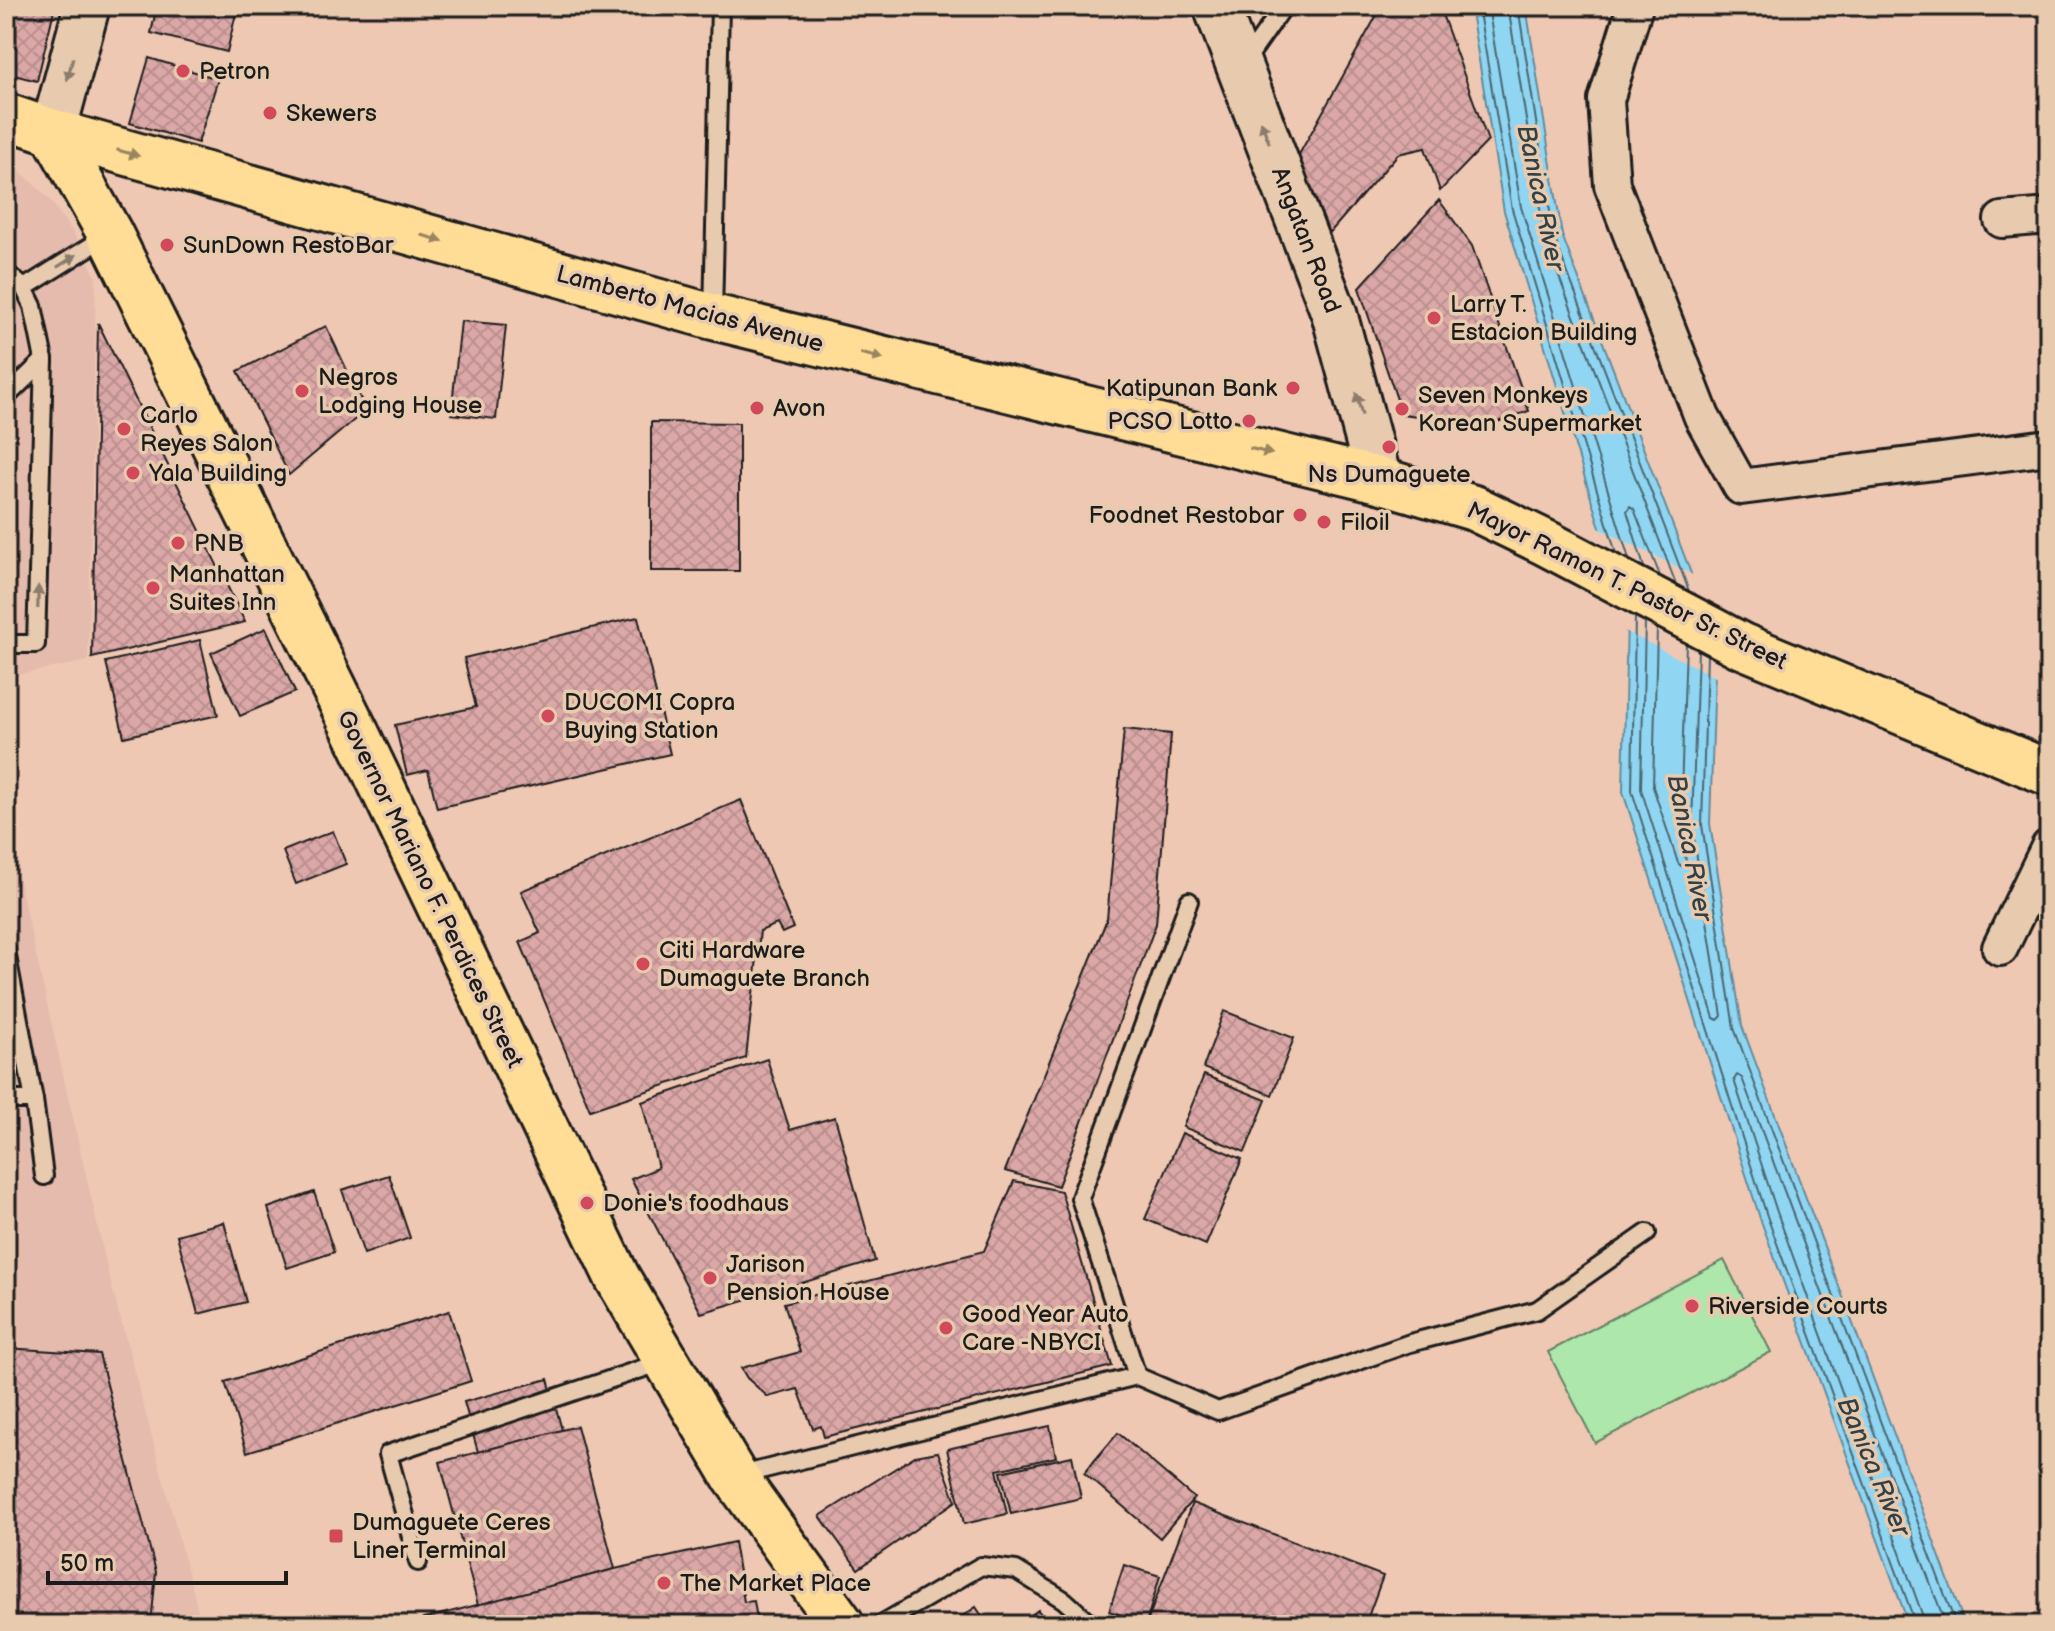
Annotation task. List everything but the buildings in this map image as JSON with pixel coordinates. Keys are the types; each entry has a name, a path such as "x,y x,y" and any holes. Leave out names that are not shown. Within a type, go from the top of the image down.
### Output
{"main road":[{"path":"53,132 87,6"},
{"name":"Angatan Road","path":"1216,6 1334,313 1379,480"},
{"name":"Lamberto Macias Avenue","path":"6,116 53,132 713,317 1379,480"},
{"name":"Governor Mariano F. Perdices Street","path":"53,132 110,234 356,732 617,1277 735,1477 842,1625"},
{"name":"Mayor Ramon T. Pastor Sr. Street","path":"1379,480 1474,508 1740,645 2049,773"}],"street":[{"path":"1635,6 1606,100 1612,185 1702,417 1741,487 2049,447"},
{"path":"2002,220 2049,216"},
{"path":"2000,948 2049,847"}],"lane":[{"path":"713,317 720,6"},
{"path":"1241,68 1284,6"},
{"path":"24,288 110,234"},
{"path":"6,273 24,288 33,306 44,360 36,644 6,644"},
{"path":"6,397 44,360"},
{"path":"1137,1376 1080,1198 1189,901"},
{"path":"6,951 34,1100 44,1176"},
{"path":"6,1100 34,1100"},
{"path":"735,1477 1137,1376 1218,1411 1410,1343 1537,1310 1647,1233"},
{"path":"418,1562 388,1454 666,1360"},
{"path":"880,1625 981,1566 1016,1570 1064,1600 1092,1625"}],"shaded area":[{"path":"6,163 26,176 50,200 73,232 96,277 88,661 6,677"},
{"path":"6,823 108,1272 202,1625 6,1625"}],"green space":[{"name":"Riverside Courts","path":"1724,1260 1771,1352 1595,1443 1548,1352"}],"water":[{"name":"Banica River","path":"1470,6 1526,6 1562,235 1716,639 1710,824 1742,1026 1965,1625 1909,1625 1760,1218 1623,792 1627,617 1504,211"}],"pier":[{"path":"1595,526 1697,577 1720,638 1719,679 1623,630 1623,617"}],"place":[{"name":"Petron","path":"183,71"},
{"name":"Skewers","path":"270,113"},
{"name":"SunDown RestoBar","path":"167,245"},
{"name":"Larry T. Estacion Building","path":"1434,318"},
{"name":"Katipunan Bank","path":"1293,388"},
{"name":"Negros Lodging House","path":"302,391"},
{"name":"Avon","path":"757,408"},
{"name":"Seven Monkeys Korean Supermarket","path":"1402,409"},
{"name":"PCSO Lotto","path":"1249,421"},
{"name":"Carlo Reyes Salon","path":"124,429"},
{"name":"Ns Dumaguete","path":"1389,447"},
{"name":"Yala Building","path":"133,473"},
{"name":"Foodnet Restobar","path":"1300,515"},
{"name":"Filoil","path":"1324,522"},
{"name":"PNB","path":"178,543"},
{"name":"Manhattan Suites Inn","path":"153,588"},
{"name":"DUCOMI Copra Buying Station","path":"548,716"},
{"name":"Citi Hardware Dumaguete Branch","path":"643,964"},
{"name":"Donie's foodhaus","path":"587,1203"},
{"name":"Jarison Pension House","path":"710,1278"},
{"name":"Riverside Courts","path":"1692,1306"},
{"name":"Good Year Auto Care -NBYCI","path":"946,1328"},
{"name":"Dumaguete Ceres Liner Terminal","path":"336,1536"},
{"name":"The Market Place","path":"664,1583"}]}
